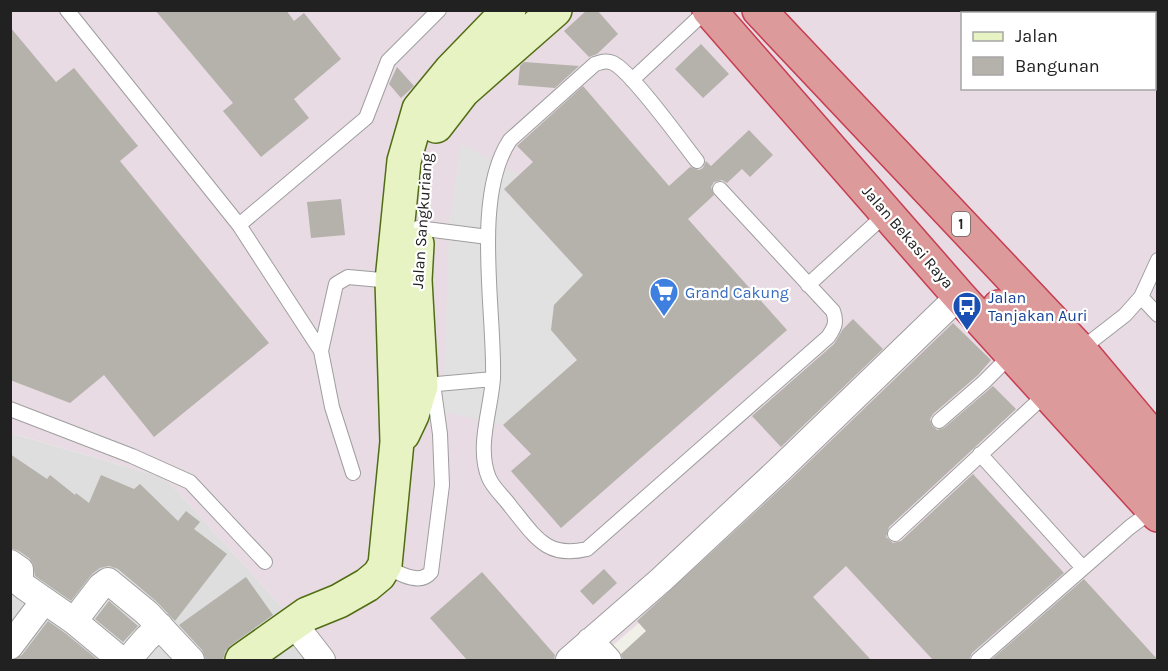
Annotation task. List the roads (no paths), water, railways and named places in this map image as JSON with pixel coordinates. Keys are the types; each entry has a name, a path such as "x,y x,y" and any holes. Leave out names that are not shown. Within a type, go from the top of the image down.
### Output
{"highway":[{"name":"Jalan Bekasi Raya","path":"708,10 1012,354 1065,374"},
{"name":"Jalan Bekasi Raya","path":"759,10 1065,374 1158,443"},
{"path":"809,125 901,206 1065,374 1156,502"}],"street":[{"path":"429,115 451,70 509,10"},
{"name":"Jalan Sangkuriang","path":"392,570 404,280 404,161 429,115 463,91 555,10"},
{"name":"Jalan Sangkuriang","path":"397,442 407,428 427,385 404,280 418,228 429,115"},
{"path":"569,660 661,580 780,469 959,296"},
{"path":"10,563 20,570 20,582 74,621 121,660"},
{"path":"242,660 307,614 339,601 367,585 379,575 392,570"},
{"path":"74,621 101,586 108,581 160,626 192,660"},
{"path":"10,646 44,601"},
{"path":"294,624 322,660"},
{"path":"128,660 160,626"},
{"path":"590,641 609,660"}],"lane":[{"path":"67,10 239,225 321,351 332,407 353,473"},
{"path":"239,225 366,118 388,61 439,10"},
{"path":"632,80 708,10"},
{"path":"697,161 632,80 616,64 606,60 595,64 510,141 502,152 494,173 488,237 493,379 485,437 485,458 489,479 541,544 557,551 571,553 587,549 828,337 834,328 836,320 833,311 720,189"},
{"path":"808,285 887,213"},
{"path":"418,228 488,237"},
{"path":"895,534 1125,315 1141,297 1158,260"},
{"path":"321,351 336,284 348,277 404,280"},
{"path":"1141,297 1158,315"},
{"path":"939,421 1012,354"},
{"path":"392,570 422,578 427,577 431,572 442,485 440,434 427,385 493,379"},
{"path":"10,409 132,456 190,482 265,562"},
{"path":"980,454 1083,568"},
{"path":"978,660 1156,502"}],"place":[{"name":"Grand Cakung","path":"664,318"},
{"name":"Jalan Tanjakan Auri","path":"967,332"}]}
